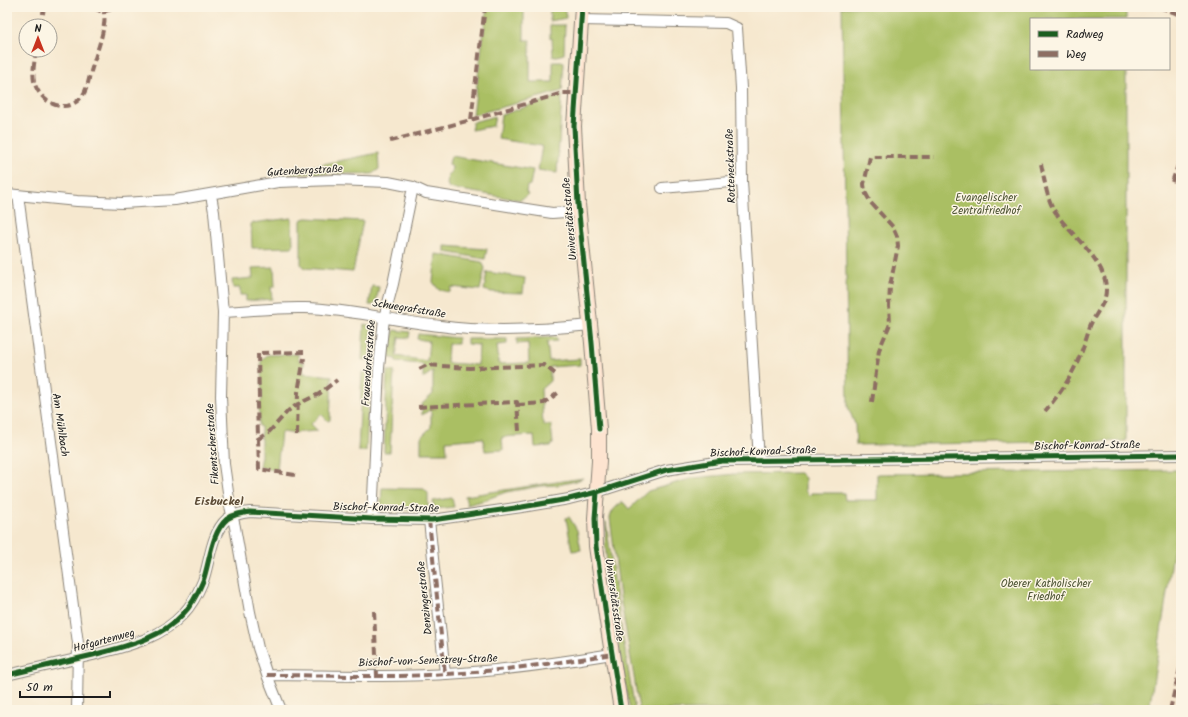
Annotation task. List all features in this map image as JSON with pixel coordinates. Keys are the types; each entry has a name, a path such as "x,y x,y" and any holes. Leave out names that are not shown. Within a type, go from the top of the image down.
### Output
{"street":[{"name":"Rotteneckstraße","path":"581,14 726,23 737,28 741,88 742,181 759,461"},
{"name":"Universitätsstraße","path":"581,14 574,126 579,211 591,324 599,429 599,461 595,518 596,546 621,710"},
{"name":"Gutenbergstraße","path":"7,194 77,201 122,203 175,200 211,195 278,182 335,180 388,182 412,187 426,193 526,210 552,213 579,211"},
{"path":"662,188 742,181"},
{"name":"Frauendorferstraße","path":"372,519 379,368 384,318 393,284 412,187"},
{"name":"Am Mühlbach","path":"18,195 78,643 77,710"},
{"name":"Fikentscherstraße","path":"211,195 214,212 223,312 221,396 224,464 232,516 258,648 281,710"},
{"name":"Schuegrafstraße","path":"223,312 304,308 343,311 440,327 484,330 520,330 591,324"},
{"name":"Bischof-Konrad-Straße","path":"232,516 250,512 372,519 429,520 569,499 597,492 674,468 722,462 1181,455"},
{"name":"Hofgartenweg","path":"7,675 138,643 168,628 183,615 192,603 203,581 215,538 222,526 232,516"},
{"name":"Denzingerstraße","path":"429,520 445,674"},
{"name":"Bischof-von-Senestrey-Straße","path":"267,675 377,676 445,674 505,669 612,654"}],"green space":[{"path":"487,7 524,7 524,40 530,40 530,82 553,82 553,62 564,62 562,91 473,115"},
{"path":"550,7 565,7 566,18 550,21"},
{"name":"Evangelischer Zentralfriedhof","path":"842,7 1126,7 1126,18 1030,18 1030,70 1126,70 1126,441 856,445 855,424 848,407"},
{"path":"550,25 565,25 564,54 553,57 552,38 550,38"},
{"path":"562,95 557,173 538,170 542,146 498,139 501,115"},
{"path":"495,116 493,126 471,130 473,122"},
{"path":"378,153 379,169 372,174 278,174 279,173"},
{"path":"451,156 533,170 530,185 527,186 526,192 528,195 520,200 449,188 447,184 448,174 451,173 452,167 449,164"},
{"path":"292,218 293,247 252,248 251,223"},
{"path":"302,219 363,221 353,272 304,268 301,264 301,221"},
{"path":"445,246 487,249 485,259 445,252"},
{"path":"436,254 482,262 485,268 480,290 451,287 450,292 439,290 433,282"},
{"path":"274,267 275,287 271,287 272,299 246,301 246,295 240,295 240,288 233,288 232,280 253,278 252,268"},
{"path":"487,272 525,278 523,293 492,292 484,290"},
{"path":"372,286 379,287 376,302 373,305 369,305"},
{"path":"364,324 372,326 370,360 362,360"},
{"path":"394,330 410,332 409,338 399,337 396,356 427,361 429,341 417,339 418,334 458,338 458,344 448,344 447,363 478,365 479,345 467,344 467,339 507,339 507,344 497,345 499,364 529,363 528,343 517,344 517,339 556,337 557,341 547,342 549,361 580,359 580,365 550,367 550,381 541,389 543,425 551,425 553,444 551,446 535,447 534,435 502,437 503,450 485,451 483,438 446,441 447,453 421,453 421,437 431,427 431,409 422,415 422,404 433,394 433,371 423,378 423,364 396,362 396,359 388,357"},
{"path":"298,354 298,358 301,362 304,362 303,373 332,376 330,420 328,421 321,414 311,424 318,431 290,433 281,432 277,470 259,467 261,456 259,404 262,400 261,361 267,355"},
{"path":"387,371 394,371 390,452 384,452"},
{"path":"362,372 370,372 366,451 358,451"},
{"name":"Oberer Katholischer Friedhof","path":"1181,470 1181,501 1149,710 639,710 620,597 610,518 615,508 623,502 629,509 648,491 693,478 735,474 800,473 805,478 805,491 810,496 811,493 844,493 845,500 877,500 877,474"},
{"path":"583,478 558,485 541,486 506,492 467,505 465,496"},
{"path":"382,488 424,489 428,493 428,509 385,509 381,505"},
{"path":"452,498 454,507 434,509 433,501"},
{"path":"569,517 577,530 581,550 572,551 566,518"},
{"path":"606,522 635,710 630,710 610,598 605,542"}],"marked path":[{"path":"42,18 44,7"},
{"path":"94,7 103,12 112,7"},
{"path":"471,120 485,7"},
{"path":"1159,7 1181,15"},
{"path":"35,58 33,77 37,89 42,96 47,101 62,106 77,102 85,92 102,35 104,12"},
{"path":"390,141 471,120 563,93 575,93"},
{"path":"872,402 879,350 890,324 890,286 898,246 897,236 893,227 871,203 865,192 864,184 870,157 934,157"},
{"path":"1172,182 1181,157"},
{"path":"1041,164 1048,196 1053,208 1062,222 1095,259 1105,279 1106,290 1102,305 1091,324 1077,362 1067,382 1045,411"},
{"path":"295,475 259,469 257,403 259,398 258,353 304,352"},
{"path":"297,435 298,392 304,358"},
{"path":"419,369 427,365 470,368 544,365 558,376"},
{"path":"258,439 269,432 288,411 298,404 319,394 337,380"},
{"path":"517,405 544,403 558,393"},
{"path":"418,407 517,402 519,431"},
{"path":"429,520 445,674"},
{"path":"374,611 377,676"},
{"path":"267,675 379,676 446,674 488,671 612,654"},
{"path":"1170,710 1181,664"}],"cycle path":[{"path":"582,7 574,126 578,204 599,429"},
{"path":"7,675 93,655 141,641 174,623 189,607 199,590 217,532 227,519 241,513 250,512 372,519 432,520 569,499 597,492 666,470 722,461 1181,455"},
{"path":"597,492 595,518 596,546 621,710"}],"district":[{"name":"Eisbuckel","path":"219,501"}]}
